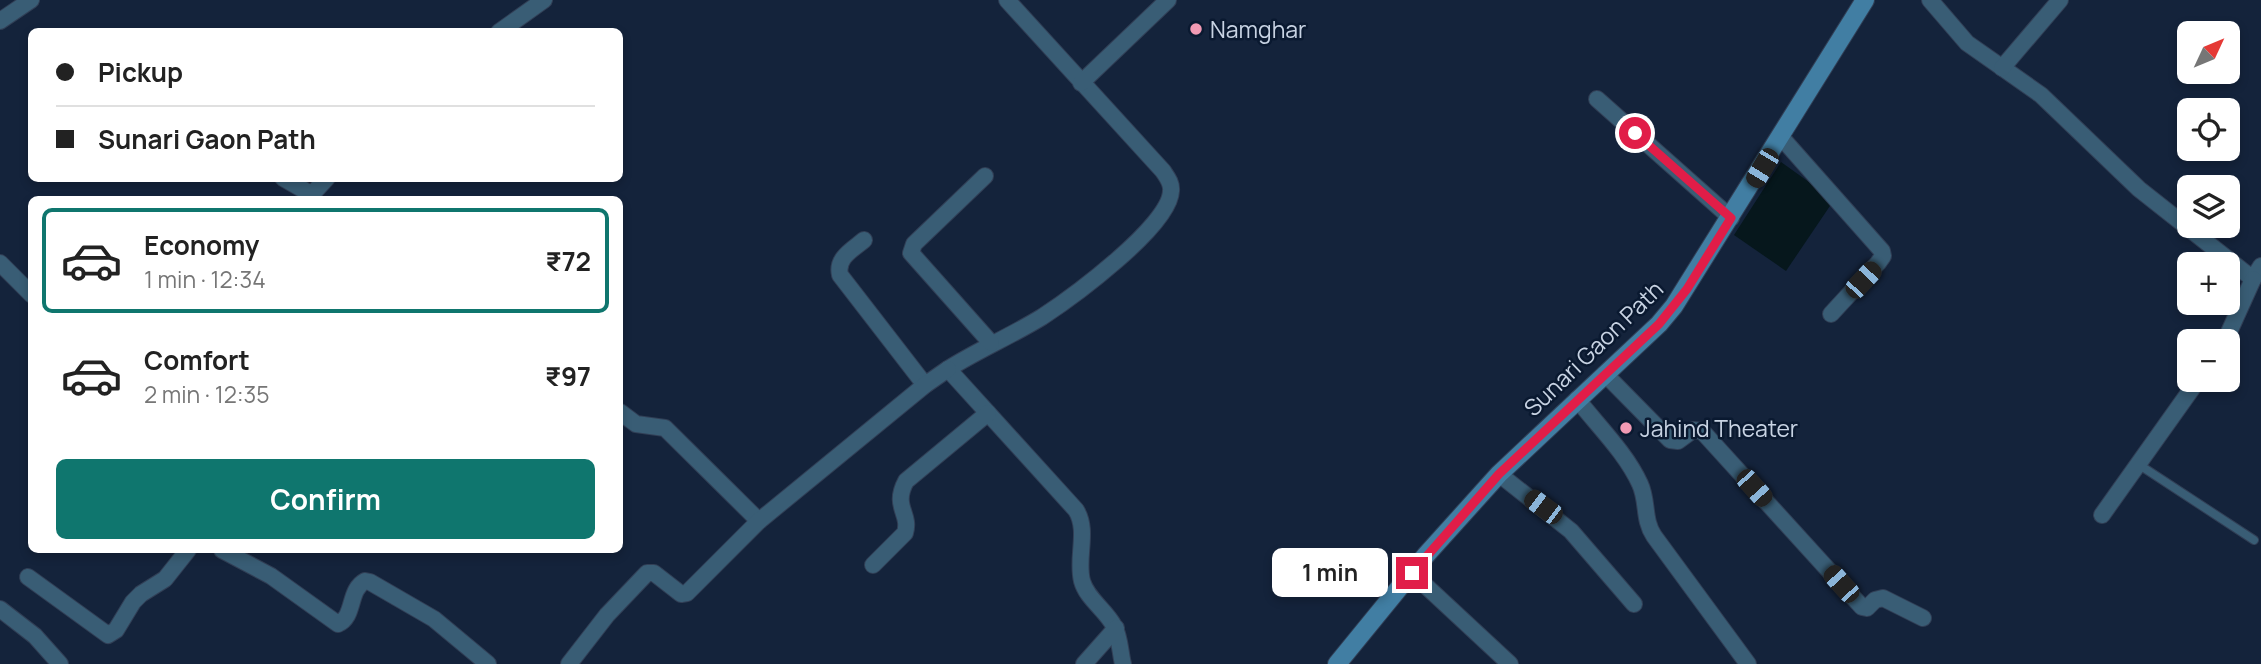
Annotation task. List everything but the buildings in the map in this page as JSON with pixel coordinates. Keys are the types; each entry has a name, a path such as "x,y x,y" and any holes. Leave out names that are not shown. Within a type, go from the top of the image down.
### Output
{"street":[{"path":"0,21 31,0"},
{"path":"505,28 544,0"},
{"path":"569,664 607,615 647,573 654,573 681,594 687,593 759,521 925,385 991,343 1041,317 1080,290 1129,250 1168,202 1171,190 1163,171 1007,0"},
{"name":"Sunari Gaon Path","path":"1336,664 1499,474 1674,306 1865,0"},
{"path":"1930,0 1967,43 2041,95 2139,189 2257,273 2231,329"},
{"path":"2002,68 2060,0"},
{"path":"1081,83 1160,3"},
{"path":"1597,99 1731,218"},
{"path":"1781,137 1882,251 1883,256 1878,263 1831,314"},
{"path":"985,176 914,244 911,253 991,343"},
{"path":"290,182 309,193 323,182"},
{"path":"864,240 841,260 838,267 840,275 925,385"},
{"path":"0,263 28,291"},
{"path":"948,369 1081,518 1080,569 1083,584 1116,628 1123,664"},
{"path":"1605,374 1670,440 1678,441 1693,430 1703,431 1863,607 1867,608 1875,600 1883,598 1923,618"},
{"path":"2102,516 2190,392"},
{"path":"1577,399 1636,474 1646,500 1646,522 1654,536 1748,664"},
{"path":"873,565 905,533 906,522 900,492 906,481 988,413"},
{"path":"623,414 636,424 665,428 759,521"},
{"path":"1499,474 1571,531 1634,604"},
{"path":"28,576 108,635 116,630 133,602 165,579 186,553"},
{"path":"228,553 271,576 338,624 346,618 358,586 365,581 370,582 407,601 488,664"},
{"path":"1412,573 1510,664"},
{"path":"0,609 35,636 60,664"},
{"path":"1084,664 1116,628"}],"lane":[{"path":"2138,464 2254,540"}],"shaded area":[{"path":"1781,162 1834,200 1786,271 1734,235"}],"place":[{"name":"Namghar","path":"1196,29"},
{"name":"Jahind Theater","path":"1626,428"}],"route":[{"path":"1412,573 1499,474 1659,324 1687,289 1731,218 1635,133"}]}
